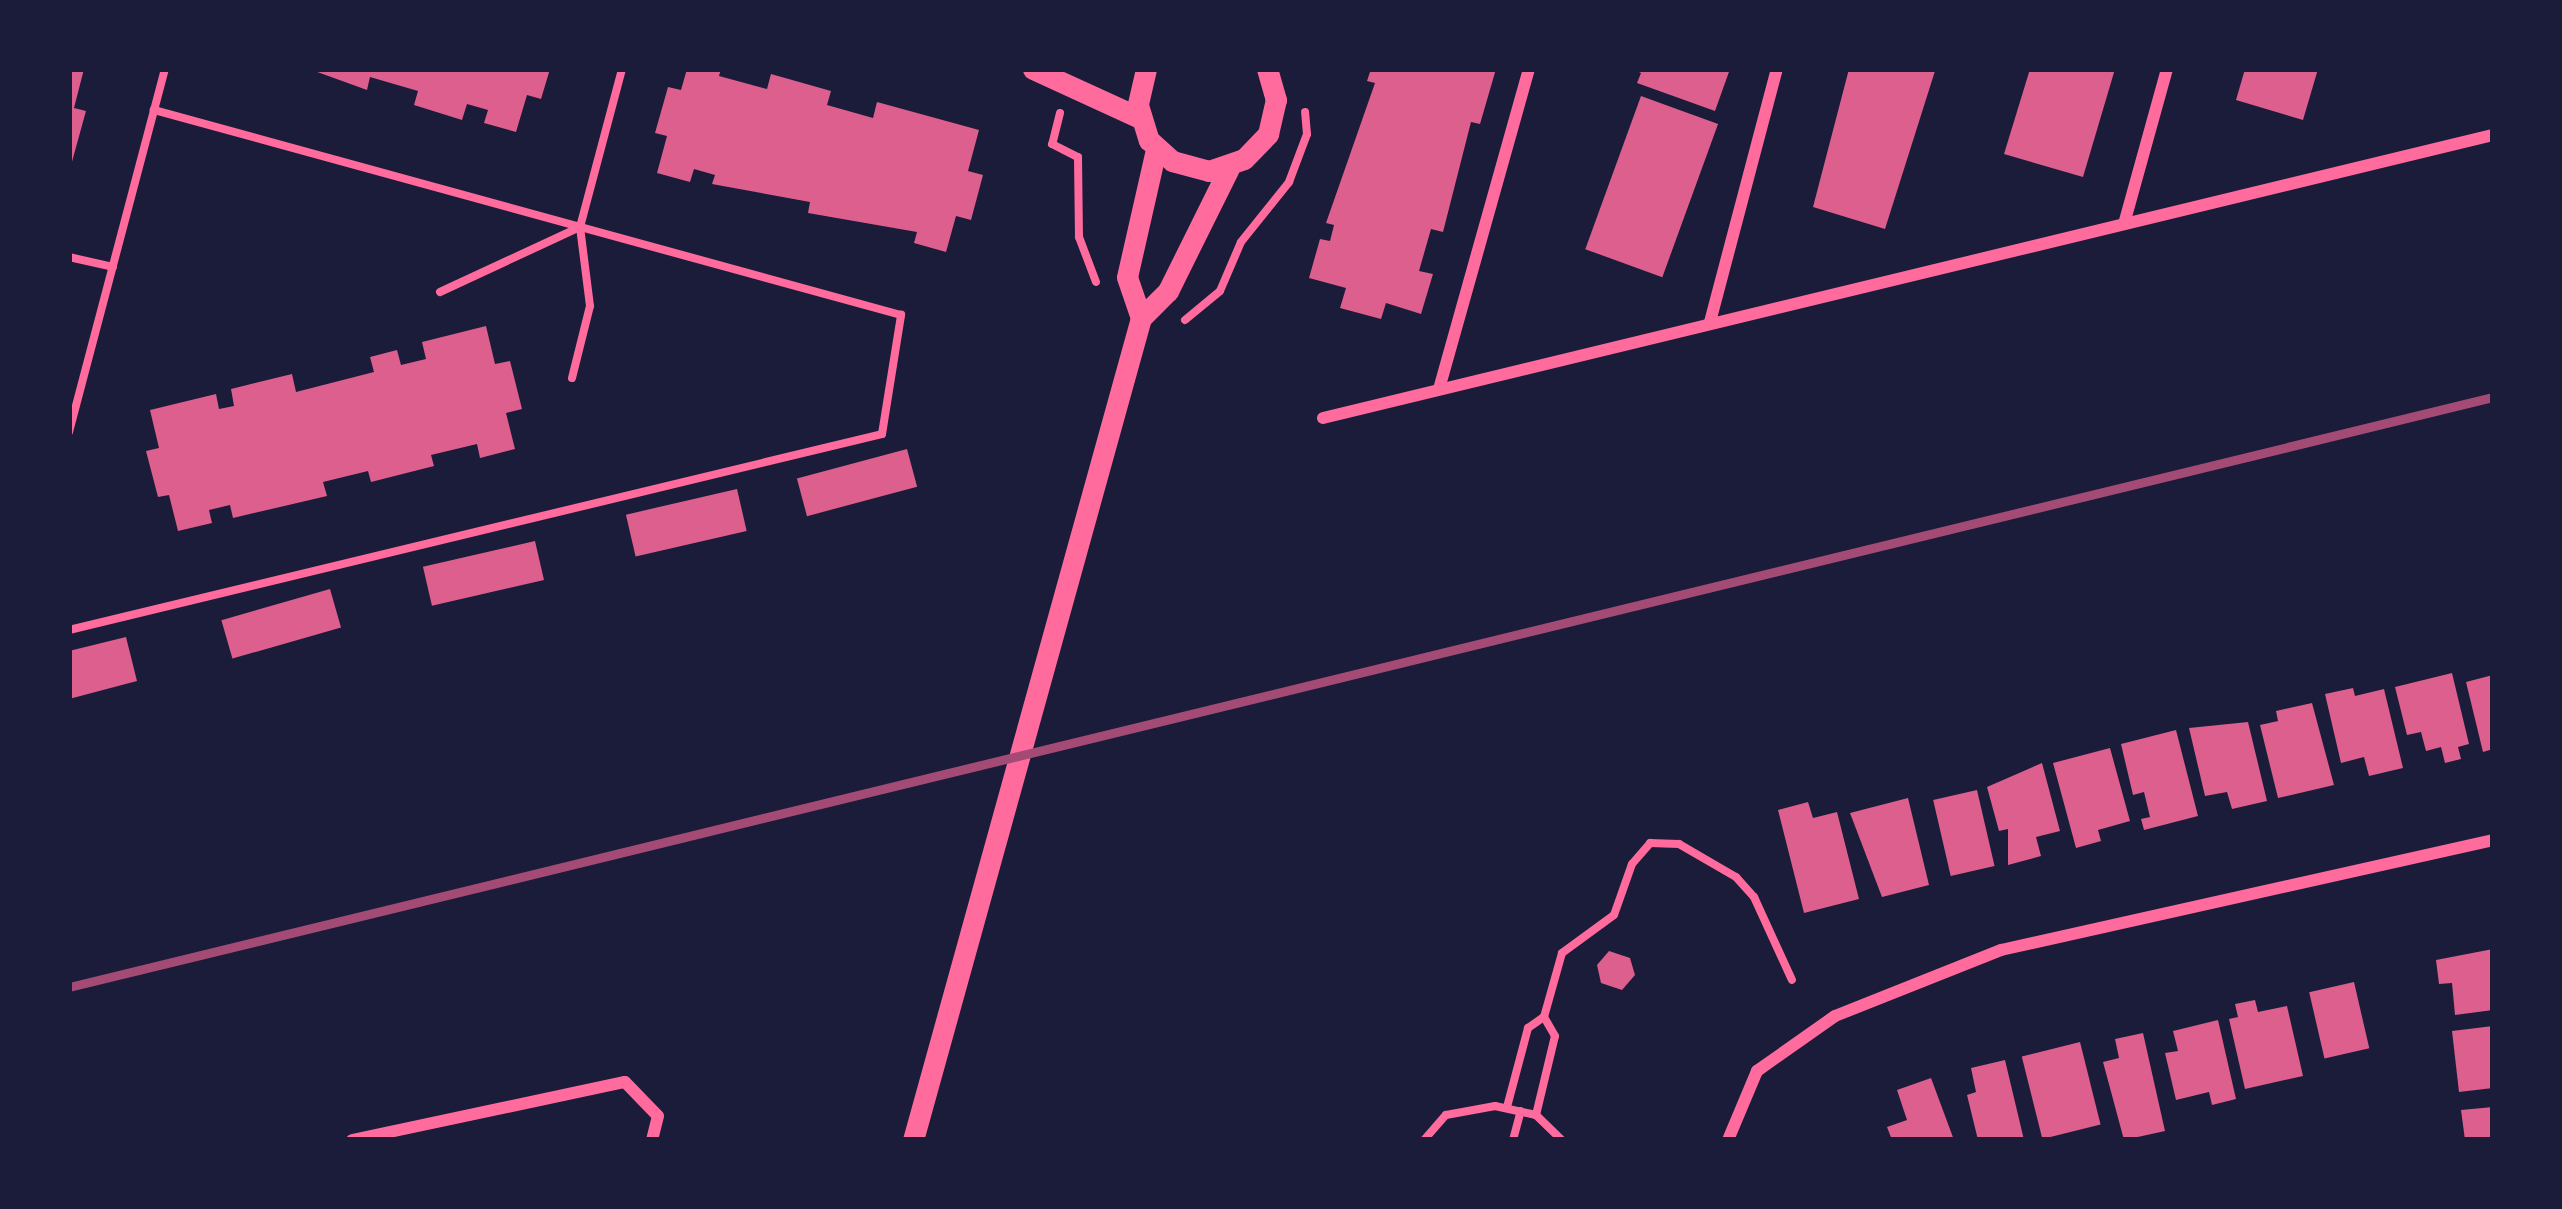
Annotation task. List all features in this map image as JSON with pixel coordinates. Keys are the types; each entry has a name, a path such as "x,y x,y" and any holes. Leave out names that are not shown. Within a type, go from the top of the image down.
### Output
{"street":[{"path":"1033,69 1066,89 1139,118"},
{"path":"1146,69 1139,118 1156,149 1190,169 1228,168"},
{"path":"914,1140 1141,319 1168,291 1228,168 1268,134 1276,100 1267,69"},
{"path":"1439,389 1529,69"},
{"path":"1710,322 1777,69"},
{"path":"2124,224 2167,69"},
{"path":"1323,418 2493,135"},
{"path":"1141,319 1127,277 1156,149"},
{"path":"1728,1140 1757,1071 1834,1016 2002,950 2493,840"},
{"path":"352,1140 625,1082 658,1116 652,1140"}],"lane":[{"path":"69,432 165,69"},
{"path":"572,378 590,306 580,227 622,69"},
{"path":"69,630 882,434 901,315 154,110"},
{"path":"440,292 580,227"},
{"path":"69,257 112,267"}],"path":[{"path":"1066,89 1052,144 1078,157 1079,237 1104,302"},
{"path":"1128,367 1220,292 1241,242 1289,182 1307,134 1304,91"},
{"path":"1507,1107 1528,1028 1544,1017 1562,953 1614,915 1632,864 1649,843 1679,844 1736,877 1754,897 1792,980"},
{"path":"1536,1115 1555,1036 1544,1017"},
{"path":"1424,1140 1446,1115 1507,1107 1536,1115 1562,1140"},
{"path":"1513,1140 1521,1111"}],"building":[{"path":"69,69 84,69 74,108 86,111 70,169"},
{"path":"309,69 550,69 541,99 527,95 516,132 484,123 488,110 467,104 462,120 414,105 418,91 370,77 367,90"},
{"path":"687,69 721,69 719,76 767,89 771,74 831,91 827,105 873,118 877,102 979,130 968,171 983,175 971,220 956,216 946,252 914,243 917,232 808,213 810,202 712,184 715,175 694,169 690,182 657,173 667,136 655,133 668,87 681,90"},
{"path":"1371,69 1496,69 1480,124 1471,122 1443,232 1431,229 1419,271 1433,274 1421,314 1386,303 1381,319 1340,308 1346,288 1309,278 1320,239 1330,241 1334,225 1326,223 1375,83 1367,81"},
{"path":"1633,69 1730,69 1715,111 1637,83 1641,73"},
{"path":"1849,69 1935,71 1885,229 1813,207"},
{"path":"2030,69 2115,69 2083,177 2004,154"},
{"path":"2245,69 2318,69 2303,120 2236,100"},
{"path":"1641,96 1718,124 1662,277 1585,249"},
{"path":"486,326 495,364 510,361 522,409 506,413 515,449 480,458 477,444 431,455 434,466 371,482 368,471 323,482 327,496 233,518 230,505 209,510 212,523 178,531 169,495 158,497 146,451 159,448 150,410 216,394 219,409 234,406 231,389 292,374 296,392 374,372 370,357 397,350 401,365 426,359 422,342"},
{"path":"907,449 917,487 807,516 797,479"},
{"path":"737,489 747,531 636,557 626,515"},
{"path":"535,541 544,580 432,606 423,567"},
{"path":"330,589 341,627 232,659 221,620"},
{"path":"126,637 137,681 69,699 69,651"},
{"path":"2452,673 2469,744 2458,747 2461,759 2445,763 2441,747 2426,751 2421,732 2407,735 2395,687"},
{"path":"2493,675 2493,749 2483,752 2466,682"},
{"path":"2353,688 2355,696 2384,689 2403,768 2369,776 2364,757 2341,763 2325,694"},
{"path":"2312,703 2334,785 2278,798 2260,725 2278,721 2276,711"},
{"path":"2248,722 2267,801 2232,809 2227,792 2205,796 2189,728"},
{"path":"2176,730 2198,816 2144,830 2141,819 2150,817 2144,792 2133,795 2121,744"},
{"path":"2110,748 2130,821 2098,830 2101,841 2076,848 2053,763"},
{"path":"2042,763 2060,831 2036,837 2041,856 2008,865 2008,829 1999,831 1987,787"},
{"path":"1977,790 1995,866 1951,876 1933,800"},
{"path":"1908,798 1929,885 1882,897 1850,813"},
{"path":"1808,802 1813,818 1837,812 1859,899 1804,913 1778,810"},
{"path":"2493,949 2493,1010 2455,1015 2452,983 2439,984 2436,960"},
{"path":"1609,951 1630,958 1635,975 1622,990 1601,983 1597,965"},
{"path":"2354,982 2369,1048 2324,1059 2309,992"},
{"path":"2255,1000 2258,1012 2287,1006 2303,1076 2245,1089 2229,1019 2238,1017 2235,1004"},
{"path":"2218,1020 2236,1099 2212,1105 2209,1092 2176,1100 2165,1053 2178,1051 2173,1031"},
{"path":"2493,1026 2493,1088 2459,1092 2452,1031"},
{"path":"2143,1033 2165,1131 2124,1140 2103,1062 2119,1058 2115,1039"},
{"path":"2080,1042 2101,1124 2042,1139 2022,1057"},
{"path":"2005,1060 2024,1140 1978,1140 1967,1095 1976,1092 1971,1068"},
{"path":"1931,1078 1954,1140 1892,1140 1887,1127 1907,1120 1897,1090"},
{"path":"2493,1107 2493,1140 2465,1140 2461,1110"}],"railway":[{"path":"69,987 2493,397"}]}
